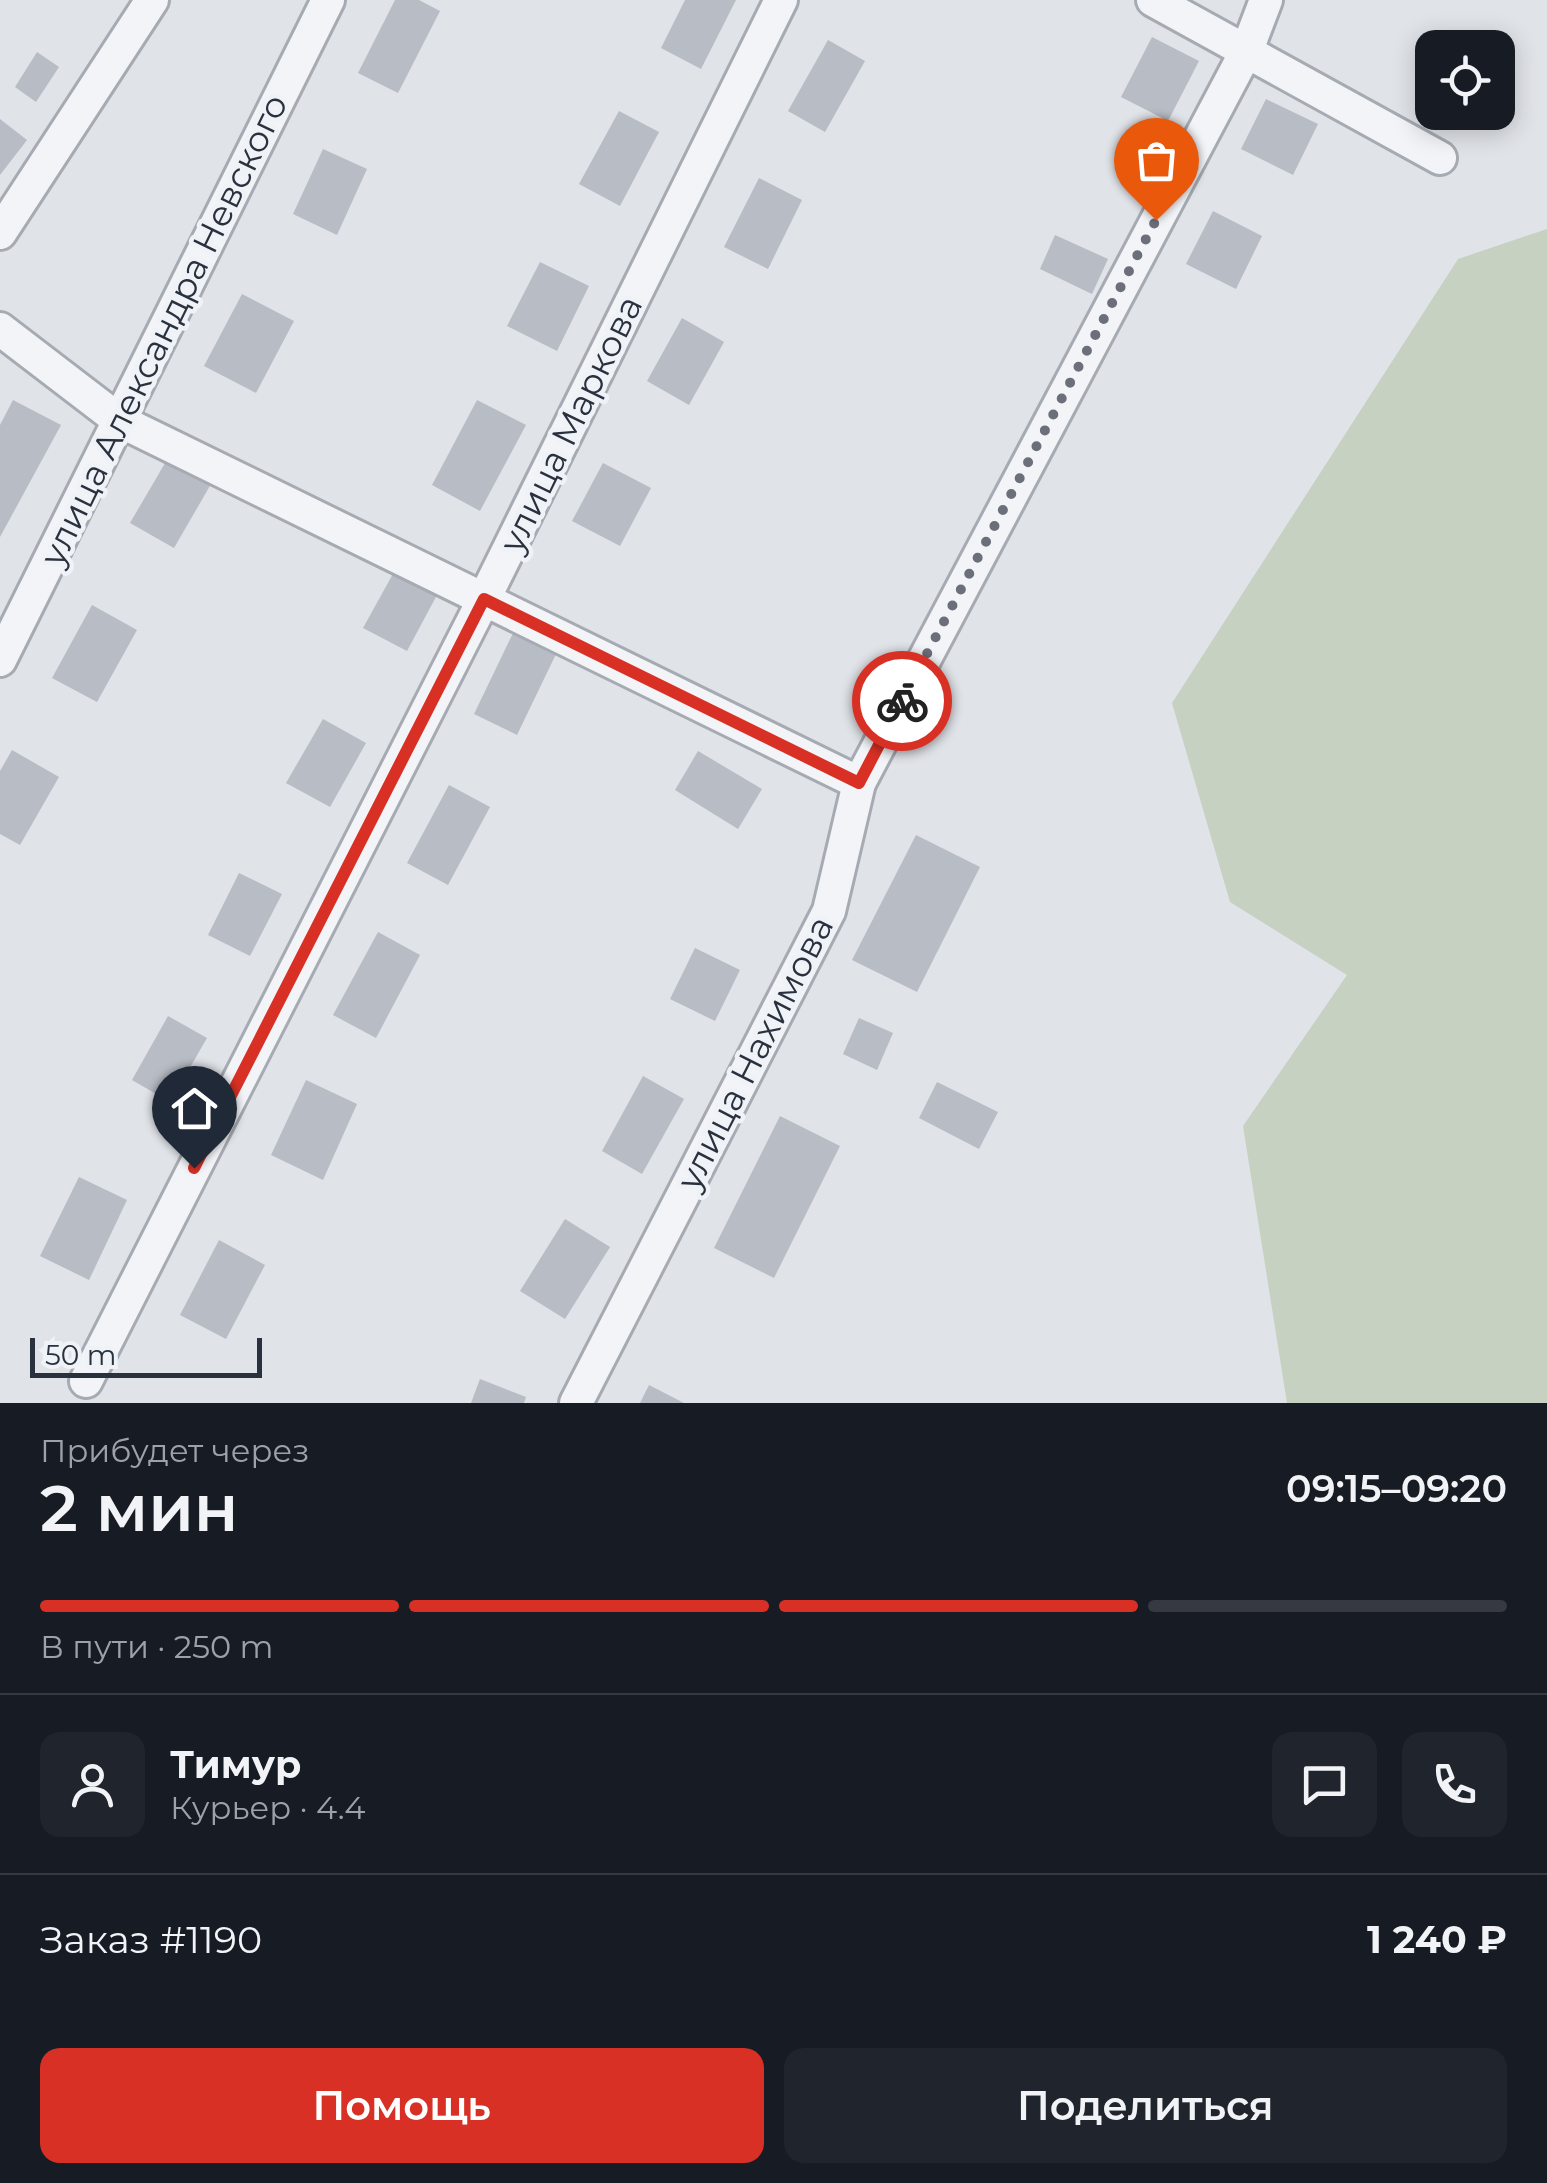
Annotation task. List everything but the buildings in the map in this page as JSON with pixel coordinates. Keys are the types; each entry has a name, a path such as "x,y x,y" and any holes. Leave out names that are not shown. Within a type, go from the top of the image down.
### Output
{"street":[{"path":"0,233 152,0"},
{"name":"улица Александра Невского","path":"0,660 328,0"},
{"name":"улица Маркова","path":"86,1381 484,599 781,0"},
{"path":"1152,0 1440,158"},
{"name":"улица Нахимова","path":"576,1403 829,911 859,783 1246,50 1266,0"},
{"path":"0,329 120,421 859,783"}],"green space":[{"path":"1547,229 1547,1403 1287,1403 1243,1126 1347,975 1230,902 1172,703 1458,259"}],"way so far":[{"path":"902,701 1156,220"}],"route":[{"path":"194,1168 484,599 859,783 902,701"}]}
